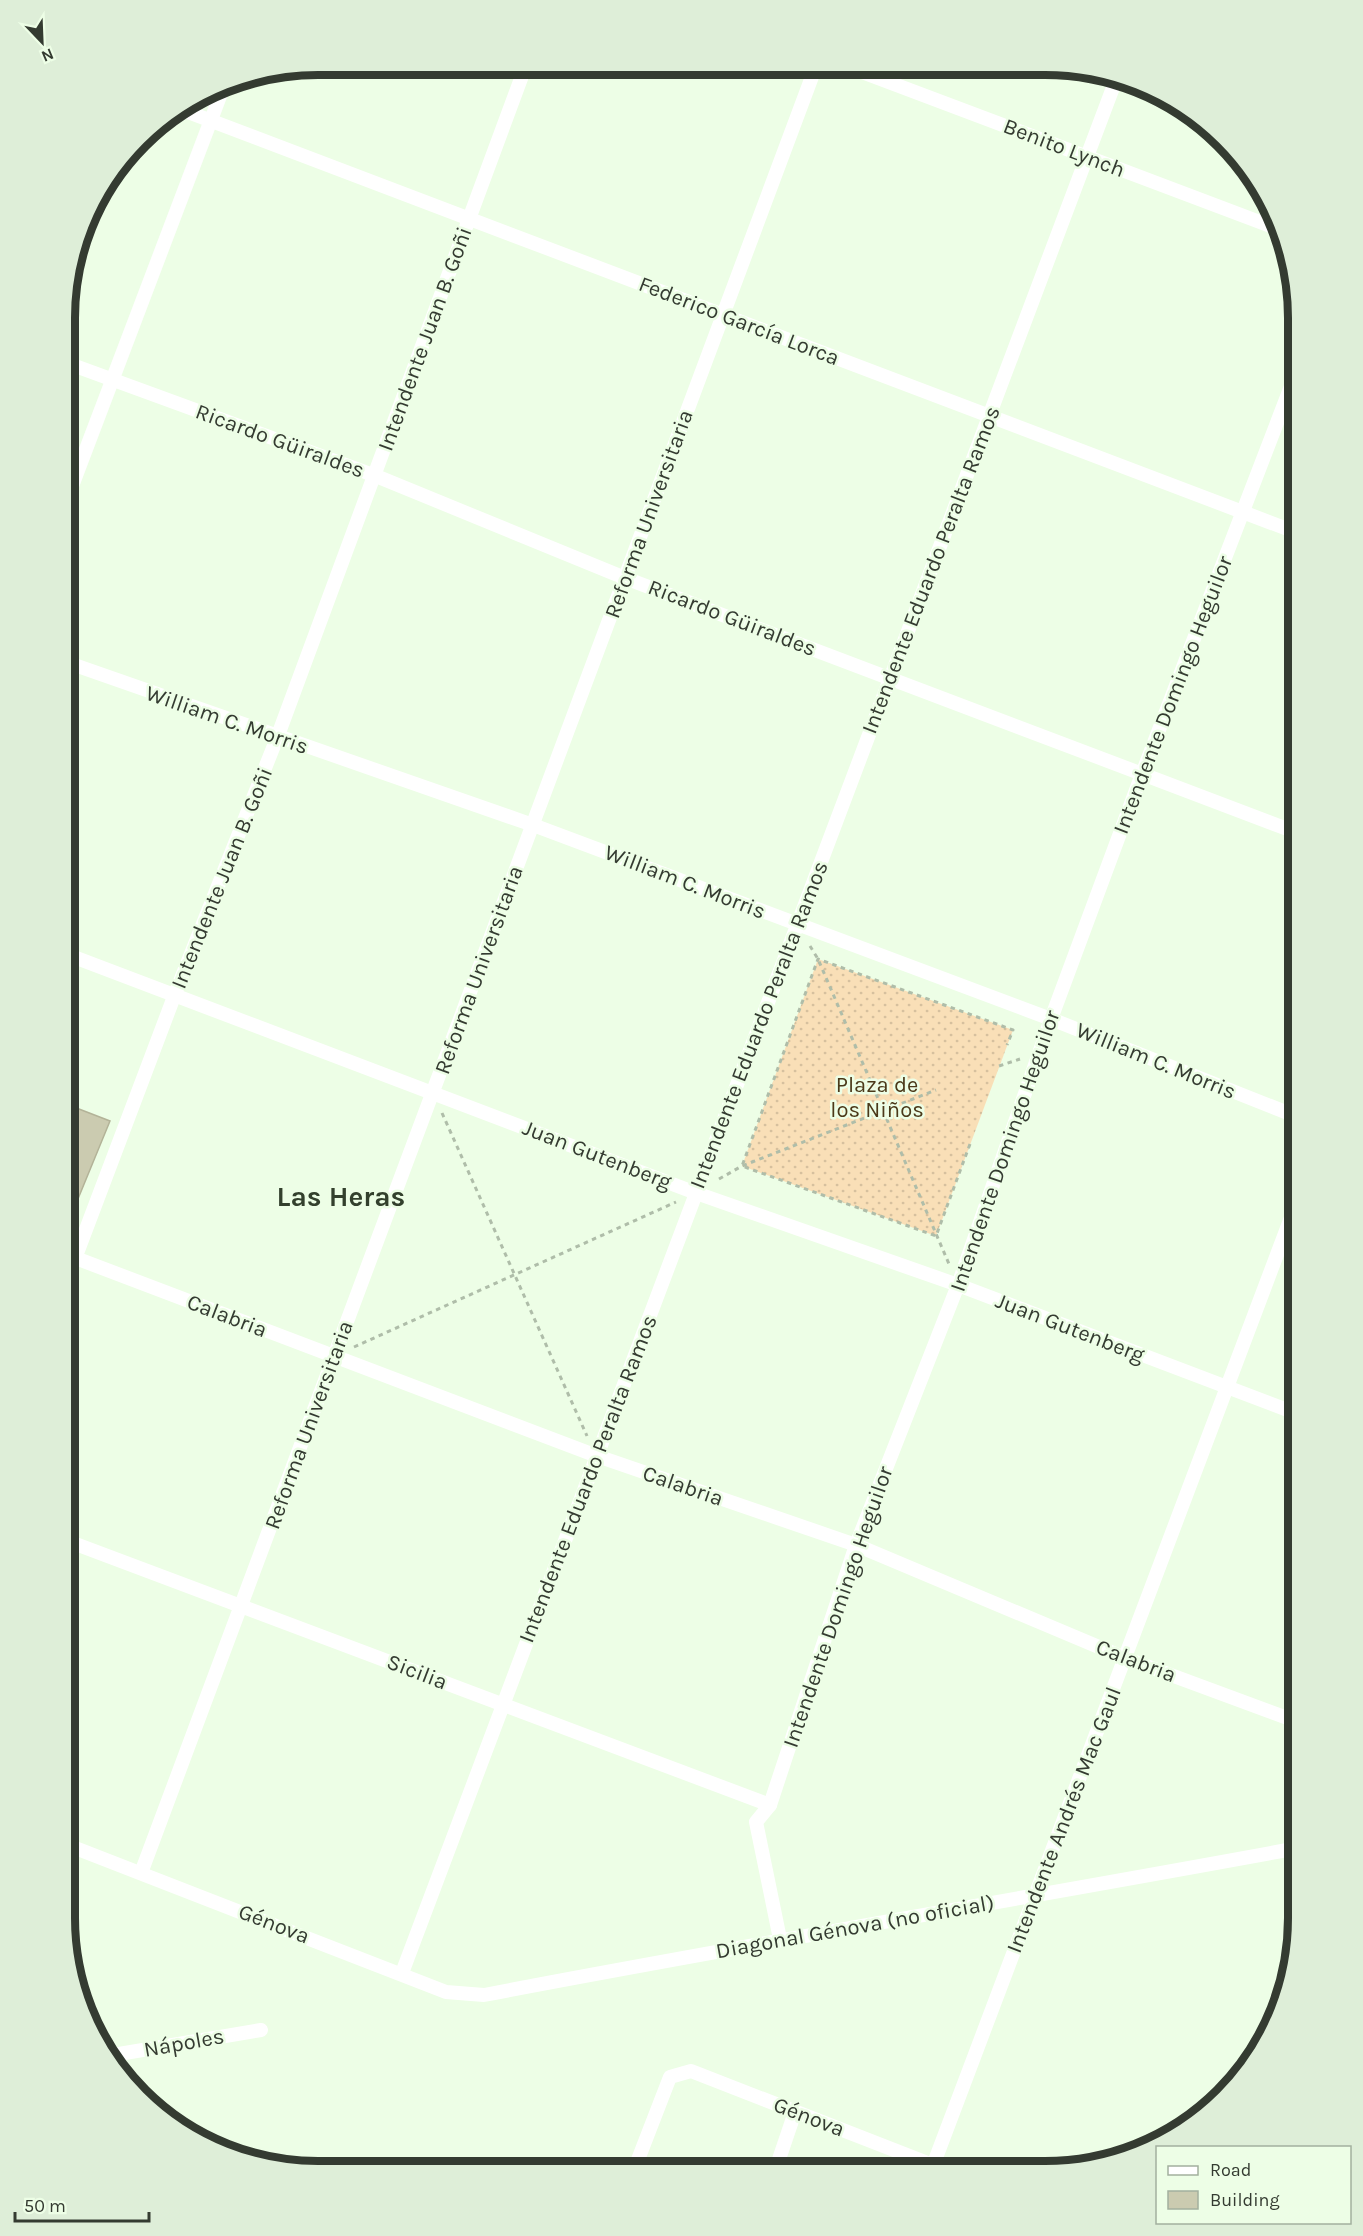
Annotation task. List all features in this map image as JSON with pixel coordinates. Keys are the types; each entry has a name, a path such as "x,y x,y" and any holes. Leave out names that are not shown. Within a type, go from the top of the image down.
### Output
{"street":[{"name":"Intendente Juan B. Goñi","path":"75,1244 278,738 522,75"},
{"name":"Reforma Universitaria","path":"141,1873 813,75"},
{"name":"Benito Lynch","path":"870,75 1270,226"},
{"name":"Intendente Eduardo Peralta Ramos","path":"402,1972 1114,85"},
{"path":"75,479 220,95"},
{"name":"Federico García Lorca","path":"189,112 468,220 1288,528"},
{"name":"Ricardo Güiraldes","path":"75,366 376,476 625,578 1288,829"},
{"name":"Intendente Domingo Heguilor","path":"780,1939 756,1822 770,1805 856,1545 958,1285 1051,1019 1142,774 1288,397"},
{"name":"William C. Morris","path":"75,665 532,825 1051,1019 1288,1113"},
{"name":"Juan Gutenberg","path":"75,957 696,1192 958,1285 1288,1410"},
{"name":"Intendente Andrés Mac Gaul","path":"935,2161 1288,1226"},
{"name":"Calabria","path":"75,1258 597,1456 856,1545 1125,1658 1288,1718"},
{"name":"Sicilia","path":"75,1544 770,1805"},
{"name":"Génova","path":"75,1848 402,1972 446,1992 484,1995"},
{"name":"Diagonal Génova (no oficial)","path":"484,1995 780,1939 1034,1897 1288,1850"},
{"name":"Nápoles","path":"117,2054 261,2030"},
{"name":"Génova","path":"637,2161 670,2077 691,2071 915,2161"},
{"path":"778,2161 795,2112"}],"path":[{"path":"797,924 818,959 958,1285"},
{"path":"818,959 1012,1029 1007,1045"},
{"path":"742,1166 818,959"},
{"path":"334,1356 696,1192 742,1166 936,1090"},
{"path":"433,1092 597,1456"},
{"path":"936,1236 970,1144"},
{"path":"742,1166 936,1236"}],"green space":[{"name":"Plaza de los Niños","path":"818,959 1013,1030 936,1236 742,1166"}],"building":[{"path":"75,1107 110,1121 75,1206"}],"district":[{"name":"Las Heras","path":"341,1196"}]}
